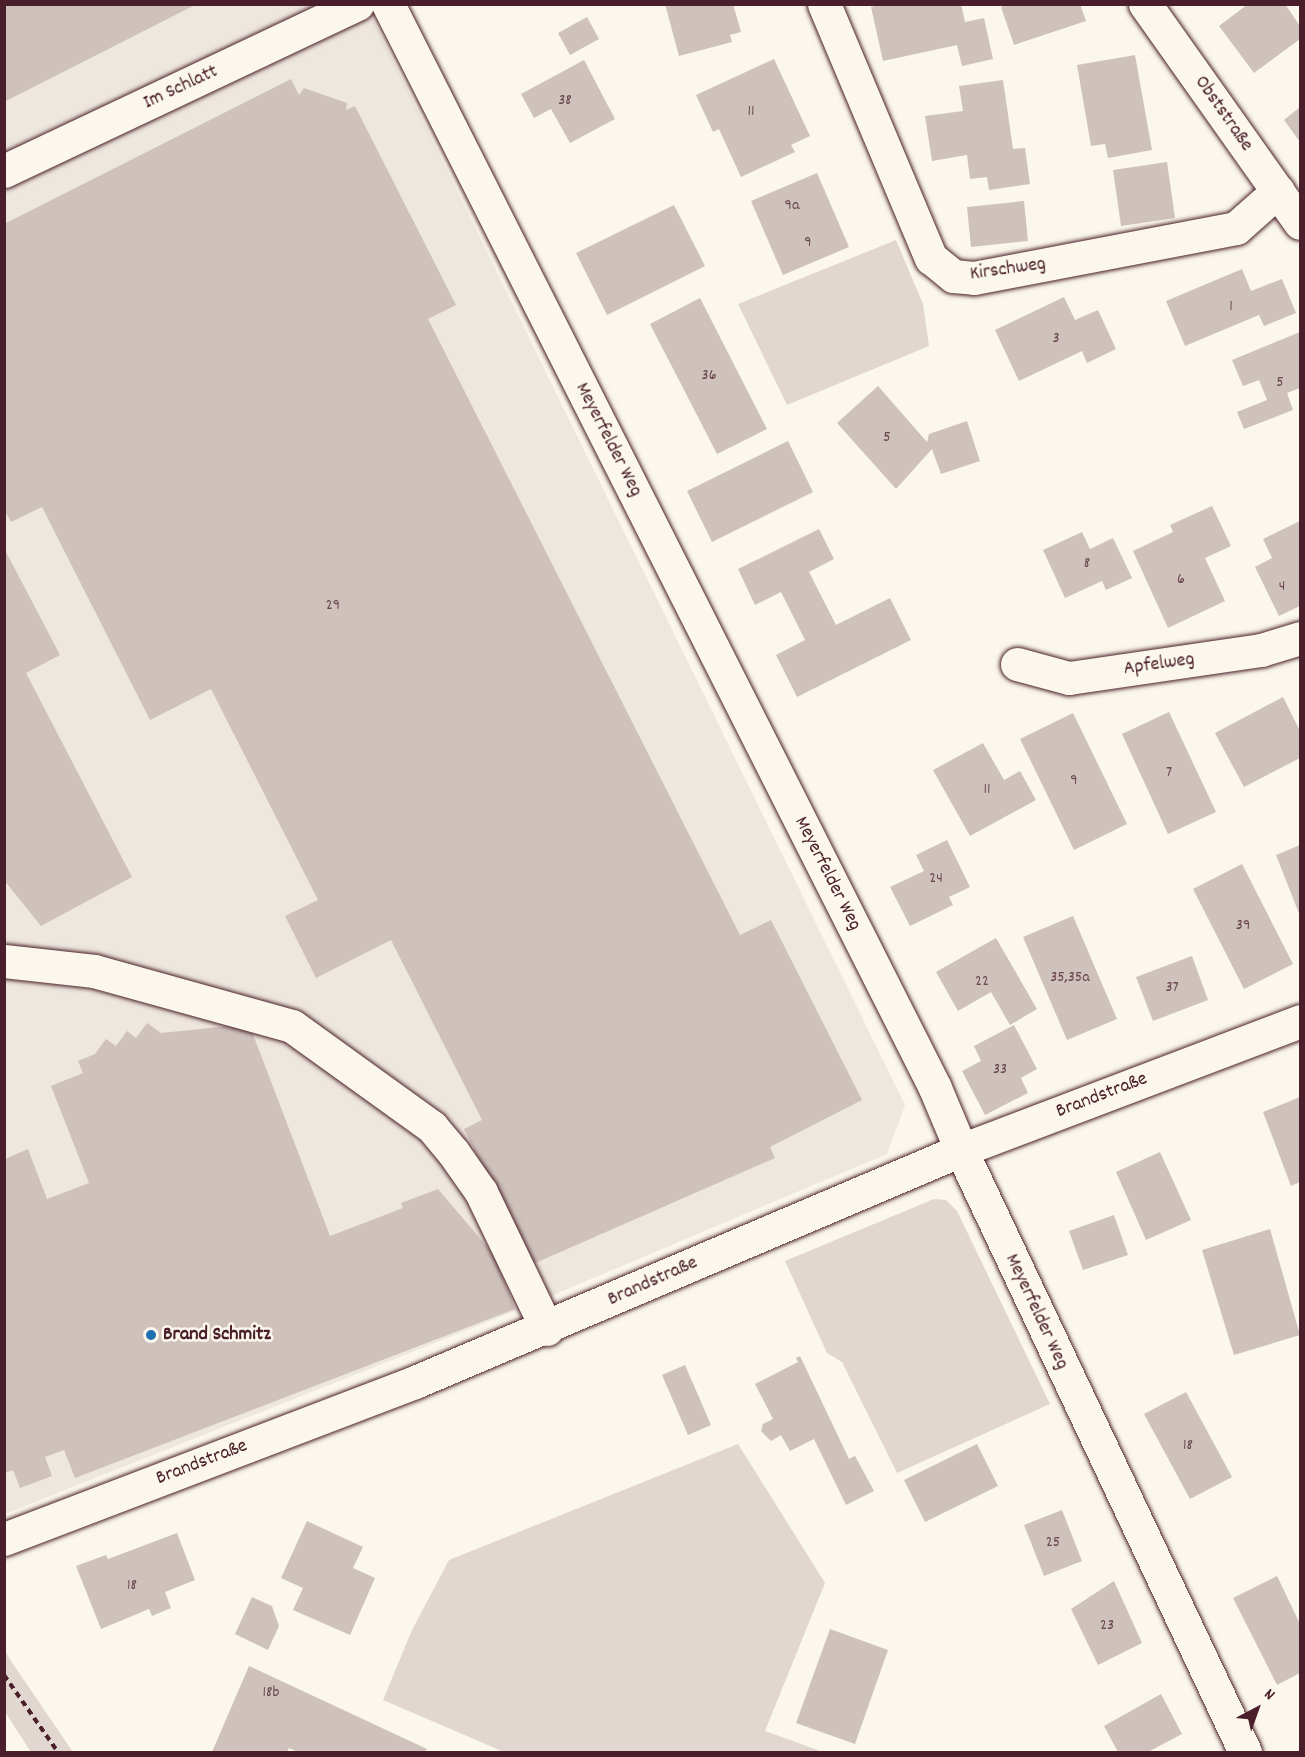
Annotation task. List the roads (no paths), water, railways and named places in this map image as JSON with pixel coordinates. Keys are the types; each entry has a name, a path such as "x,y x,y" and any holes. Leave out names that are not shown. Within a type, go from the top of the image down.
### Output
{"street":[{"name":"Im Schlatt","path":"4,171 357,4"},
{"name":"Meyerfelder Weg","path":"388,4 930,1078 961,1150 1245,1752"},
{"name":"Kirschweg","path":"824,4 931,258 952,276 974,278 1236,228 1278,191"},
{"name":"Obststraße","path":"1145,4 1300,223"},
{"name":"Apfelweg","path":"1017,664 1069,678 1261,650 1300,638"},
{"path":"4,962 94,971 292,1026 432,1127 481,1192 547,1329"},
{"name":"Brandstraße","path":"4,1539 547,1329 961,1150 1300,1021"}],"place":[{"name":"Brand Schmitz","path":"151,1335"}]}
